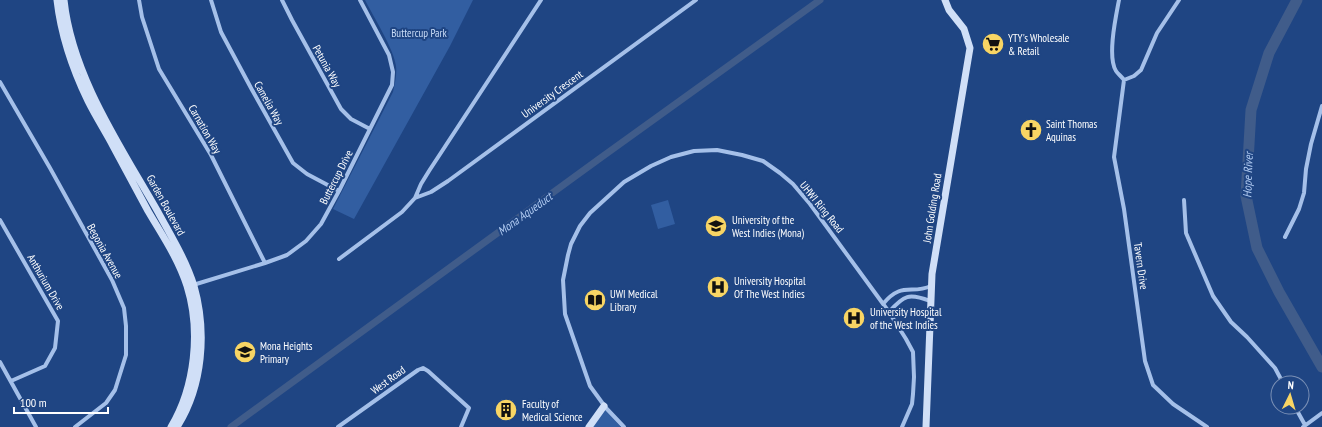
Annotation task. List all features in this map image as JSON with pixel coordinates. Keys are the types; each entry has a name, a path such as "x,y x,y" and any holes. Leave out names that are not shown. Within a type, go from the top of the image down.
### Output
{"street":[{"name":"Garden Boulevard","path":"57,0 66,42 75,70 88,101 149,212 170,246 190,286 194,319 194,353 181,406 171,427"},
{"name":"Garden Boulevard","path":"64,0 74,49 81,68 95,101 182,258 201,325 200,356 196,379 191,399 177,427"},
{"name":"Carnation Way","path":"139,0 142,17 159,68 211,155 265,263"},
{"name":"Camelia Way","path":"211,0 221,32 293,163 307,174 339,191"},
{"name":"Petunia Way","path":"282,0 340,109 351,119 370,129"},
{"name":"Buttercup Drive","path":"190,286 287,255 306,242 321,224 392,85 393,72 390,55 360,0"},
{"name":"University Crescent","path":"339,259 402,212 415,198 421,184 446,144 541,0"},
{"name":"University Crescent","path":"415,198 431,192 448,181 696,0"},
{"name":"John Golding Road","path":"926,427 932,274 970,48 964,29 949,10 945,0"},
{"path":"1119,0 1112,42 1112,61 1115,70 1124,80 1134,76 1142,70 1157,33 1179,0"},
{"name":"Tavern Drive","path":"1124,80 1114,158 1124,209 1145,361 1153,385 1173,404 1207,427"},
{"name":"Begonia Avenue","path":"0,82 112,280 124,308 126,326 126,355 115,390 106,403 75,427"},
{"path":"1285,236 1299,208 1304,193 1306,169 1322,106"},
{"name":"UHWI Ring Road","path":"624,427 604,406 590,386 565,314 563,280 568,255 580,226 595,209 624,182 651,166 671,157 694,151 717,150 763,161 793,184 810,204 889,312 913,352 914,377 912,404 902,427"},
{"path":"1184,200 1186,233 1213,296 1230,322 1247,337 1275,368 1279,375"},
{"name":"Anthurium Drive","path":"0,220 58,321 56,348 45,366 11,381"},
{"path":"883,304 901,290 926,288 931,286"},
{"path":"889,312 898,301 904,297 930,301"},
{"path":"0,362 36,427"},
{"name":"West Road","path":"338,427 418,370 423,368 468,408 461,427"},
{"path":"589,427 604,406"},
{"path":"1299,415 1304,426 1322,413"}],"green space":[{"name":"Buttercup Park","path":"365,0 473,0 450,46 354,219 333,209 393,92 396,79 396,66 391,51"},
{"path":"668,200 675,224 658,229 651,205"},
{"path":"604,409 621,427 592,427"}],"waterway":[{"name":"Mona Aqueduct","path":"231,427 820,0"},
{"name":"Hope River","path":"1297,0 1269,53 1251,110 1246,196 1257,248 1279,292 1322,367"}],"place":[{"name":"YTY's Wholesale & Retail","path":"993,44"},
{"name":"Saint Thomas Aquinas","path":"1031,130"},
{"name":"University of the West Indies (Mona)","path":"716,226"},
{"name":"University Hospital Of The West Indies","path":"718,287"},
{"name":"UWI Medical Library","path":"595,300"},
{"name":"University Hospital of the West Indies","path":"854,318"},
{"name":"Mona Heights Primary","path":"245,352"},
{"name":"Faculty of Medical Science","path":"506,410"}]}
